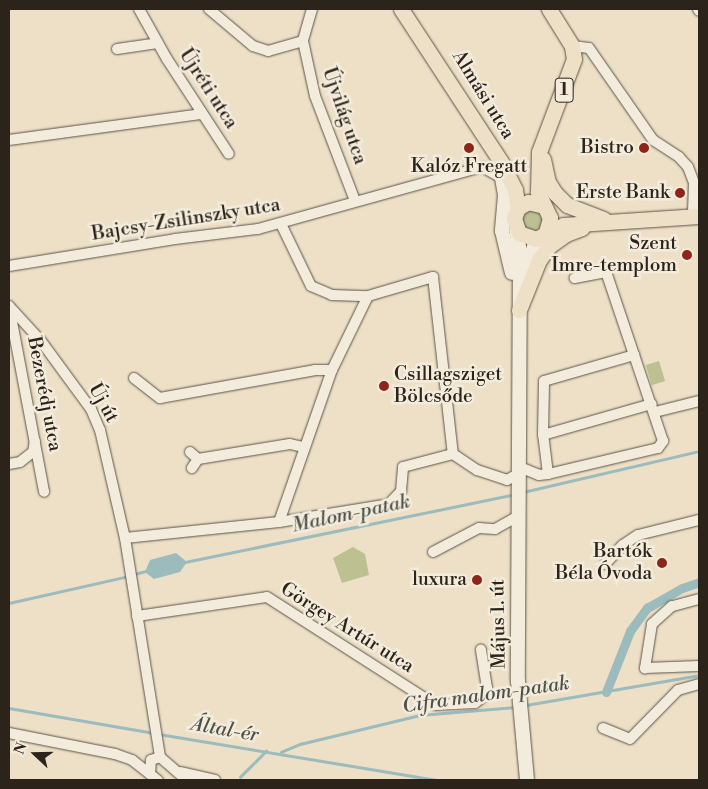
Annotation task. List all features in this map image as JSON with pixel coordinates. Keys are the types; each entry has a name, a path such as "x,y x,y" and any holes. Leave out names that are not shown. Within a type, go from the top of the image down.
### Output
{"main road":[{"name":"Almási utca","path":"401,9 484,134 515,190 518,208"},
{"path":"550,9 572,46"},
{"name":"1","path":"541,236 550,223 546,208 538,192 537,167 546,132 573,67 572,46"},
{"name":"1","path":"546,132 543,164 555,193 567,205 604,220"},
{"path":"484,134 502,178 504,195 502,231 511,259 519,310"},
{"name":"1","path":"518,208 528,202 546,208 604,220"},
{"path":"518,208 514,218 516,229 524,237 541,236"},
{"name":"1","path":"541,236 563,224 604,220 696,216"},
{"path":"519,310 538,260 549,246 566,234 604,220"},
{"name":"Május 1. út","path":"516,229 520,252 516,482 520,695 527,780"},
{"name":"Május 1. út","path":"519,310 541,236"}],"street":[{"name":"Újréti utca","path":"139,9 202,114 229,154"},
{"path":"208,9 253,46 268,51 303,41"},
{"name":"Újvilág utca","path":"312,9 303,41 315,96 355,201"},
{"name":"Újréti utca","path":"118,49 158,43"},
{"path":"572,46 589,48 660,147 679,157 688,167 694,183 696,216"},
{"path":"9,140 202,114"},
{"path":"492,154 482,167 502,178"},
{"name":"Bajcsy-Zsilinszky utca","path":"9,266 281,224 355,201 482,167"},
{"path":"281,224 311,286 332,295 368,296 433,277 454,454 477,470 516,482 658,448 664,441 606,272 575,278"},
{"path":"279,522 303,447 332,370 368,296"},
{"name":"Bezerédj utca","path":"9,302 36,438 44,492"},
{"name":"Új út","path":"9,306 41,341 91,409 100,430 114,476 159,745 155,758 154,777"},
{"path":"548,474 544,435 544,381 634,355"},
{"name":"Új út","path":"134,378 160,398 315,370 332,370"},
{"path":"544,435 654,408 699,401"},
{"path":"9,464 20,462 33,452 36,438"},
{"path":"193,460 290,444 303,447"},
{"path":"125,538 279,522 389,504 401,491 403,468 454,454"},
{"path":"433,552 478,528 495,529 517,517"},
{"path":"605,564 630,538 699,520"},
{"name":"Görgey Artúr utca","path":"137,616 268,597 435,704 474,703 484,696 487,688 482,649"},
{"path":"699,599 672,606 652,624 645,668 699,666"},
{"path":"603,728 630,739 678,690 699,684"},
{"path":"9,733 98,749 132,760 154,777"},
{"path":"132,760 155,758 183,776 215,780"}],"green space":[{"path":"532,209 540,212 543,220 540,228 532,231 524,228 521,220 524,212"},
{"path":"659,361 665,381 652,385 646,365"},
{"path":"353,547 365,554 369,575 342,583 333,558"}],"water":[{"path":"176,553 187,562 180,572 154,579 145,572 150,560"}],"waterway":[{"name":"Malom-patak","path":"523,492 699,451"},
{"name":"Malom-patak","path":"185,562 515,494"},
{"name":"Malom-patak","path":"134,574 146,571"},
{"name":"Malom-patak","path":"9,603 129,576"},
{"path":"606,692 630,631 647,608 682,588 699,582"},
{"name":"Cifra malom-patak","path":"526,705 699,675"},
{"name":"Cifra malom-patak","path":"281,752 300,744 420,715 515,707"},
{"name":"Által-ér","path":"9,708 154,733"},
{"name":"Által-ér","path":"159,734 436,780"},
{"path":"240,777 266,751"}],"place":[{"name":"Kalóz Fregatt","path":"469,148"},
{"name":"Bistro","path":"644,148"},
{"name":"Erste Bank","path":"680,193"},
{"name":"Szent Imre-templom","path":"687,255"},
{"name":"Csillagsziget Bölcsőde","path":"384,386"},
{"name":"Bartók Béla Óvoda","path":"662,563"},
{"name":"luxura","path":"477,580"}]}
